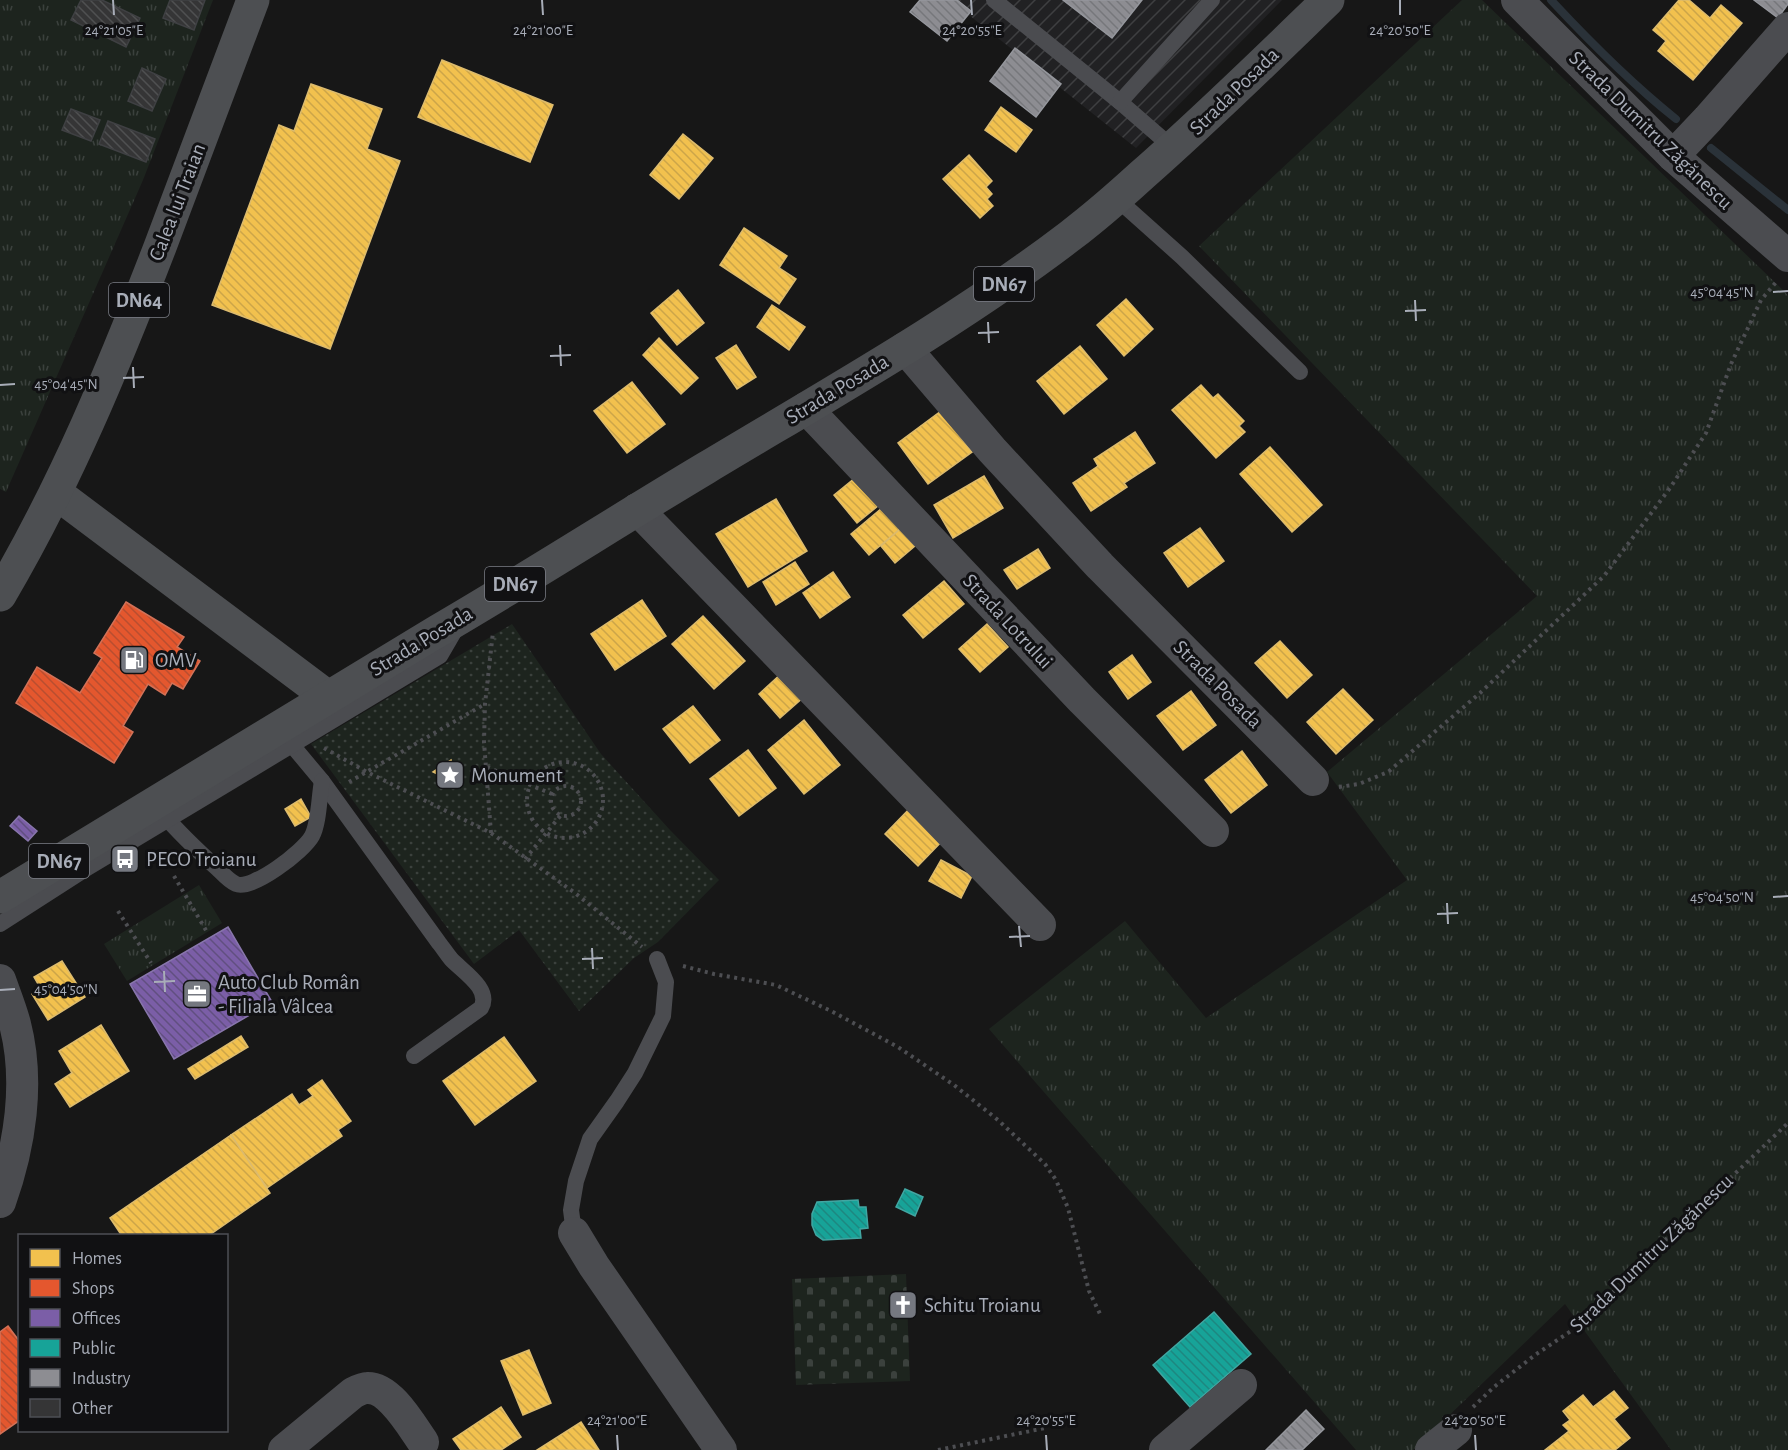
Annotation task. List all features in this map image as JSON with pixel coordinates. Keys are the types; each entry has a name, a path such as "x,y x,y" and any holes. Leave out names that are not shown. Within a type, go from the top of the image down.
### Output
{"main road":[{"name":"Calea lui Traian","path":"0,595 56,493 132,320 253,0"},
{"name":"Strada Posada","path":"0,897 160,811 284,736 328,697 989,295 1071,235 1116,198 1173,148 1328,0"},
{"path":"56,493 328,697"}],"street":[{"name":"Strada Dumitru Zăgănescu","path":"1517,0 1785,267"},
{"path":"1673,156 1788,28"},
{"name":"Strada Posada","path":"904,348 992,450 1100,566 1313,780"},
{"name":"Strada Lotrului","path":"806,408 1082,700 1213,831"},
{"path":"637,509 1040,925"},
{"path":"0,980 16,1026 21,1062 22,1100 20,1125 6,1167 0,1202"},
{"path":"574,1233 594,1266 721,1450"},
{"path":"1165,1450 1241,1385"},
{"path":"284,1450 353,1393 367,1388 383,1392 423,1442"},
{"path":"1431,1450 1456,1430"}],"lane":[{"path":"994,0 1173,148"},
{"path":"1120,102 1212,0"},
{"path":"1116,198 1182,257 1300,372"},
{"path":"414,1056 481,1008 484,1004 480,988 439,943 326,787 284,736 440,656 464,615"},
{"path":"0,924 84,870 160,811 233,882 238,885 248,884 283,864 308,841 314,829 326,787"},
{"path":"574,1233 571,1210 576,1181 590,1139 634,1073 663,1016 666,982 657,959"}],"path":[{"path":"1313,780 1335,788 1359,784 1388,772 1480,693 1604,576 1670,488 1706,433 1731,364 1761,300 1785,267"},
{"path":"491,833 484,742 485,704 497,595"},
{"path":"326,787 367,772 485,704"},
{"path":"318,745 367,772 491,833 620,927 657,959 714,974 776,985 898,1047 954,1085 998,1120 1045,1164 1056,1180 1070,1217 1089,1292 1100,1314"},
{"path":"560,762 585,767 595,776 601,787 604,801 602,813 595,825 585,833 573,838 559,839 547,834 537,828 527,808 526,796 529,785 536,774 547,766 560,762"},
{"path":"487,767 552,794"},
{"path":"564,785 573,787 580,794 581,804 576,813 561,816 552,809 550,799 552,794 564,785"},
{"path":"525,859 561,816"},
{"path":"174,876 207,932"},
{"path":"118,911 151,963"},
{"name":"Strada Dumitru Zăgănescu","path":"1456,1430 1476,1402 1535,1355 1580,1325 1788,1123"},
{"path":"938,1450 1045,1428"}],"shaded area":[{"path":"950,0 1282,0 1136,148"}],"green space":[{"path":"0,0 213,0 143,180 6,492 0,489"},
{"path":"1462,0 1482,0 1788,295 1788,1450 1671,1450 1565,1304 1413,1450 1356,1450 989,1029 1125,921 1206,1018 1407,880 1327,772 1537,596 1199,246"},
{"path":"512,624 601,754 719,880 658,942 634,958 579,1011 519,930 474,964 311,744"},
{"path":"199,885 222,923 127,981 104,944"},
{"path":"906,1274 910,1381 796,1385 792,1279"}],"building: Homes":[{"path":"1679,0 1689,0 1710,18 1721,5 1742,23 1693,80 1658,51 1666,41 1653,30"},
{"path":"442,60 553,105 530,162 418,117"},
{"path":"311,84 382,109 367,149 400,161 330,349 212,305 279,125 294,131"},
{"path":"1001,107 1032,130 1016,152 985,130"},
{"path":"683,134 713,158 679,199 650,175"},
{"path":"969,155 992,181 986,187 992,194 987,199 993,206 980,218 943,179"},
{"path":"744,228 787,256 779,268 796,279 779,304 720,265"},
{"path":"678,290 704,323 677,345 651,313"},
{"path":"1126,299 1153,329 1124,356 1097,325"},
{"path":"772,305 805,327 789,350 757,327"},
{"path":"659,338 698,378 681,394 643,355"},
{"path":"736,345 756,377 737,389 716,358"},
{"path":"1080,346 1107,379 1064,414 1037,381"},
{"path":"632,382 665,424 627,453 594,411"},
{"path":"1201,385 1213,398 1218,394 1244,421 1239,426 1245,432 1216,458 1172,410"},
{"path":"941,411 972,452 928,484 898,443"},
{"path":"1135,432 1155,463 1124,483 1127,487 1091,511 1073,483 1098,466 1094,459"},
{"path":"1270,447 1322,505 1292,532 1240,474"},
{"path":"861,473 884,501 857,523 834,495"},
{"path":"984,476 1003,508 953,538 934,505"},
{"path":"776,499 807,551 748,587 716,534"},
{"path":"882,508 900,529 869,555 851,534"},
{"path":"1200,528 1224,561 1188,587 1164,553"},
{"path":"900,529 915,546 895,563 881,546"},
{"path":"1038,549 1050,568 1017,589 1004,570"},
{"path":"795,562 809,584 776,605 763,582"},
{"path":"833,572 850,597 820,618 803,593"},
{"path":"944,581 964,604 923,638 903,615"},
{"path":"642,600 666,636 615,670 591,634"},
{"path":"703,616 745,661 714,689 672,644"},
{"path":"987,624 1008,647 980,672 959,649"},
{"path":"1280,641 1312,675 1287,698 1255,663"},
{"path":"1132,655 1151,682 1128,699 1109,672"},
{"path":"783,672 805,696 780,718 759,694"},
{"path":"1343,689 1373,720 1336,754 1307,722"},
{"path":"1191,691 1216,725 1183,750 1157,716"},
{"path":"693,706 720,740 690,763 663,729"},
{"path":"804,720 840,765 804,794 768,750"},
{"path":"748,750 776,788 739,816 710,779"},
{"path":"1242,751 1267,785 1231,813 1205,780"},
{"path":"451,760 455,783 433,772"},
{"path":"301,799 311,817 295,826 285,809"},
{"path":"913,805 946,837 918,866 885,834"},
{"path":"941,860 972,876 961,898 929,881"},
{"path":"62,961 85,997 48,1020 32,994 41,989 34,977"},
{"path":"101,1025 129,1071 70,1107 55,1084 72,1073 59,1051"},
{"path":"241,1036 248,1047 195,1079 188,1069"},
{"path":"504,1037 536,1081 475,1125 443,1081"},
{"path":"322,1080 351,1121 338,1130 342,1136 267,1188 231,1135 292,1094 299,1105 313,1096 308,1090"},
{"path":"231,1135 270,1193 211,1234 121,1234 110,1218"},
{"path":"529,1350 551,1403 523,1415 501,1361"},
{"path":"1614,1391 1628,1408 1614,1419 1630,1438 1615,1450 1545,1450 1569,1431 1563,1425 1570,1420 1563,1411 1583,1395 1593,1407"},
{"path":"501,1407 521,1437 501,1450 461,1450 453,1439"},
{"path":"581,1422 599,1450 537,1450"}],"building: Shops":[{"path":"126,602 184,637 177,647 200,661 183,689 172,683 165,695 148,684 123,726 133,732 114,763 16,703 37,667 80,693 102,658 94,653"},
{"path":"8,1326 18,1339 18,1421 0,1434 0,1332"}],"building: Offices":[{"path":"19,816 37,831 28,841 10,826"},
{"path":"228,927 272,1002 174,1059 130,984"}],"building: Public":[{"path":"905,1189 923,1197 915,1216 896,1207"},
{"path":"858,1200 859,1207 866,1207 868,1228 860,1229 861,1238 823,1240 816,1235 812,1225 812,1214 817,1202"},
{"path":"1214,1312 1251,1354 1190,1407 1153,1365"}],"building: Industry":[{"path":"920,0 957,0 971,11 947,41 910,12"},
{"path":"1063,0 1142,0 1112,38"},
{"path":"1754,0 1788,0 1788,4 1778,18"},
{"path":"1015,48 1061,84 1036,117 990,81"},
{"path":"1306,1410 1324,1429 1302,1450 1266,1450"}],"building: Other":[{"path":"81,0 102,0 140,18 126,47 71,20"},
{"path":"170,0 205,0 194,30 163,18"},
{"path":"142,68 166,79 152,111 128,101"},
{"path":"71,109 100,120 91,141 62,130"},
{"path":"108,121 155,139 146,162 99,144"}],"waterway":[{"path":"1551,0 1611,62 1676,119"},
{"path":"1711,148 1788,210"}],"place":[{"name":"OMV","path":"134,660"},
{"name":"Monument","path":"450,775"},
{"name":"PECO Troianu","path":"125,859"},
{"name":"Auto Club Român - Filiala Vâlcea","path":"197,994"},
{"name":"Schitu Troianu","path":"903,1305"}]}
